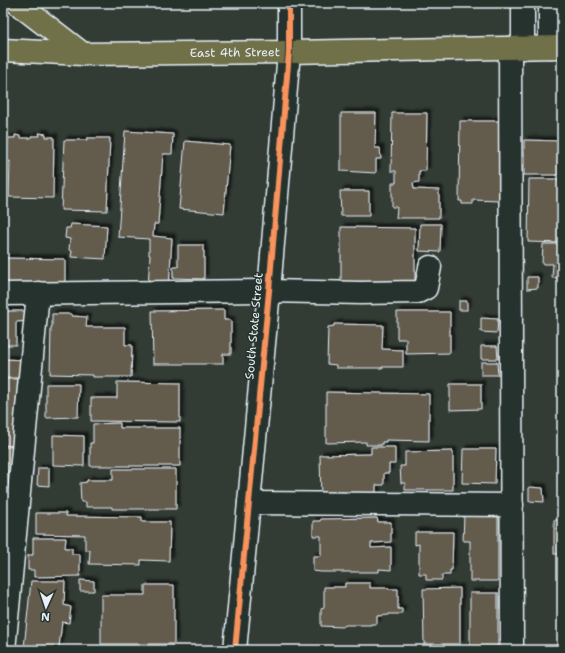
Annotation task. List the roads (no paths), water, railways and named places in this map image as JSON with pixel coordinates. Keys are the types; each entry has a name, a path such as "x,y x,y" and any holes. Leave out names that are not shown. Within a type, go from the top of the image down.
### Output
{"main road":[{"path":"17,3 83,54"},
{"name":"East 4th Street","path":"3,50 83,54 556,47"}],"street":[{"name":"South State Street","path":"235,650 269,291 289,52 289,3"},
{"path":"512,650 516,48 523,3"},
{"path":"550,3 556,47"},
{"path":"3,294 269,291 361,293 418,292 426,288 430,267"},
{"path":"4,650 38,293"},
{"path":"249,503 512,505"}]}
